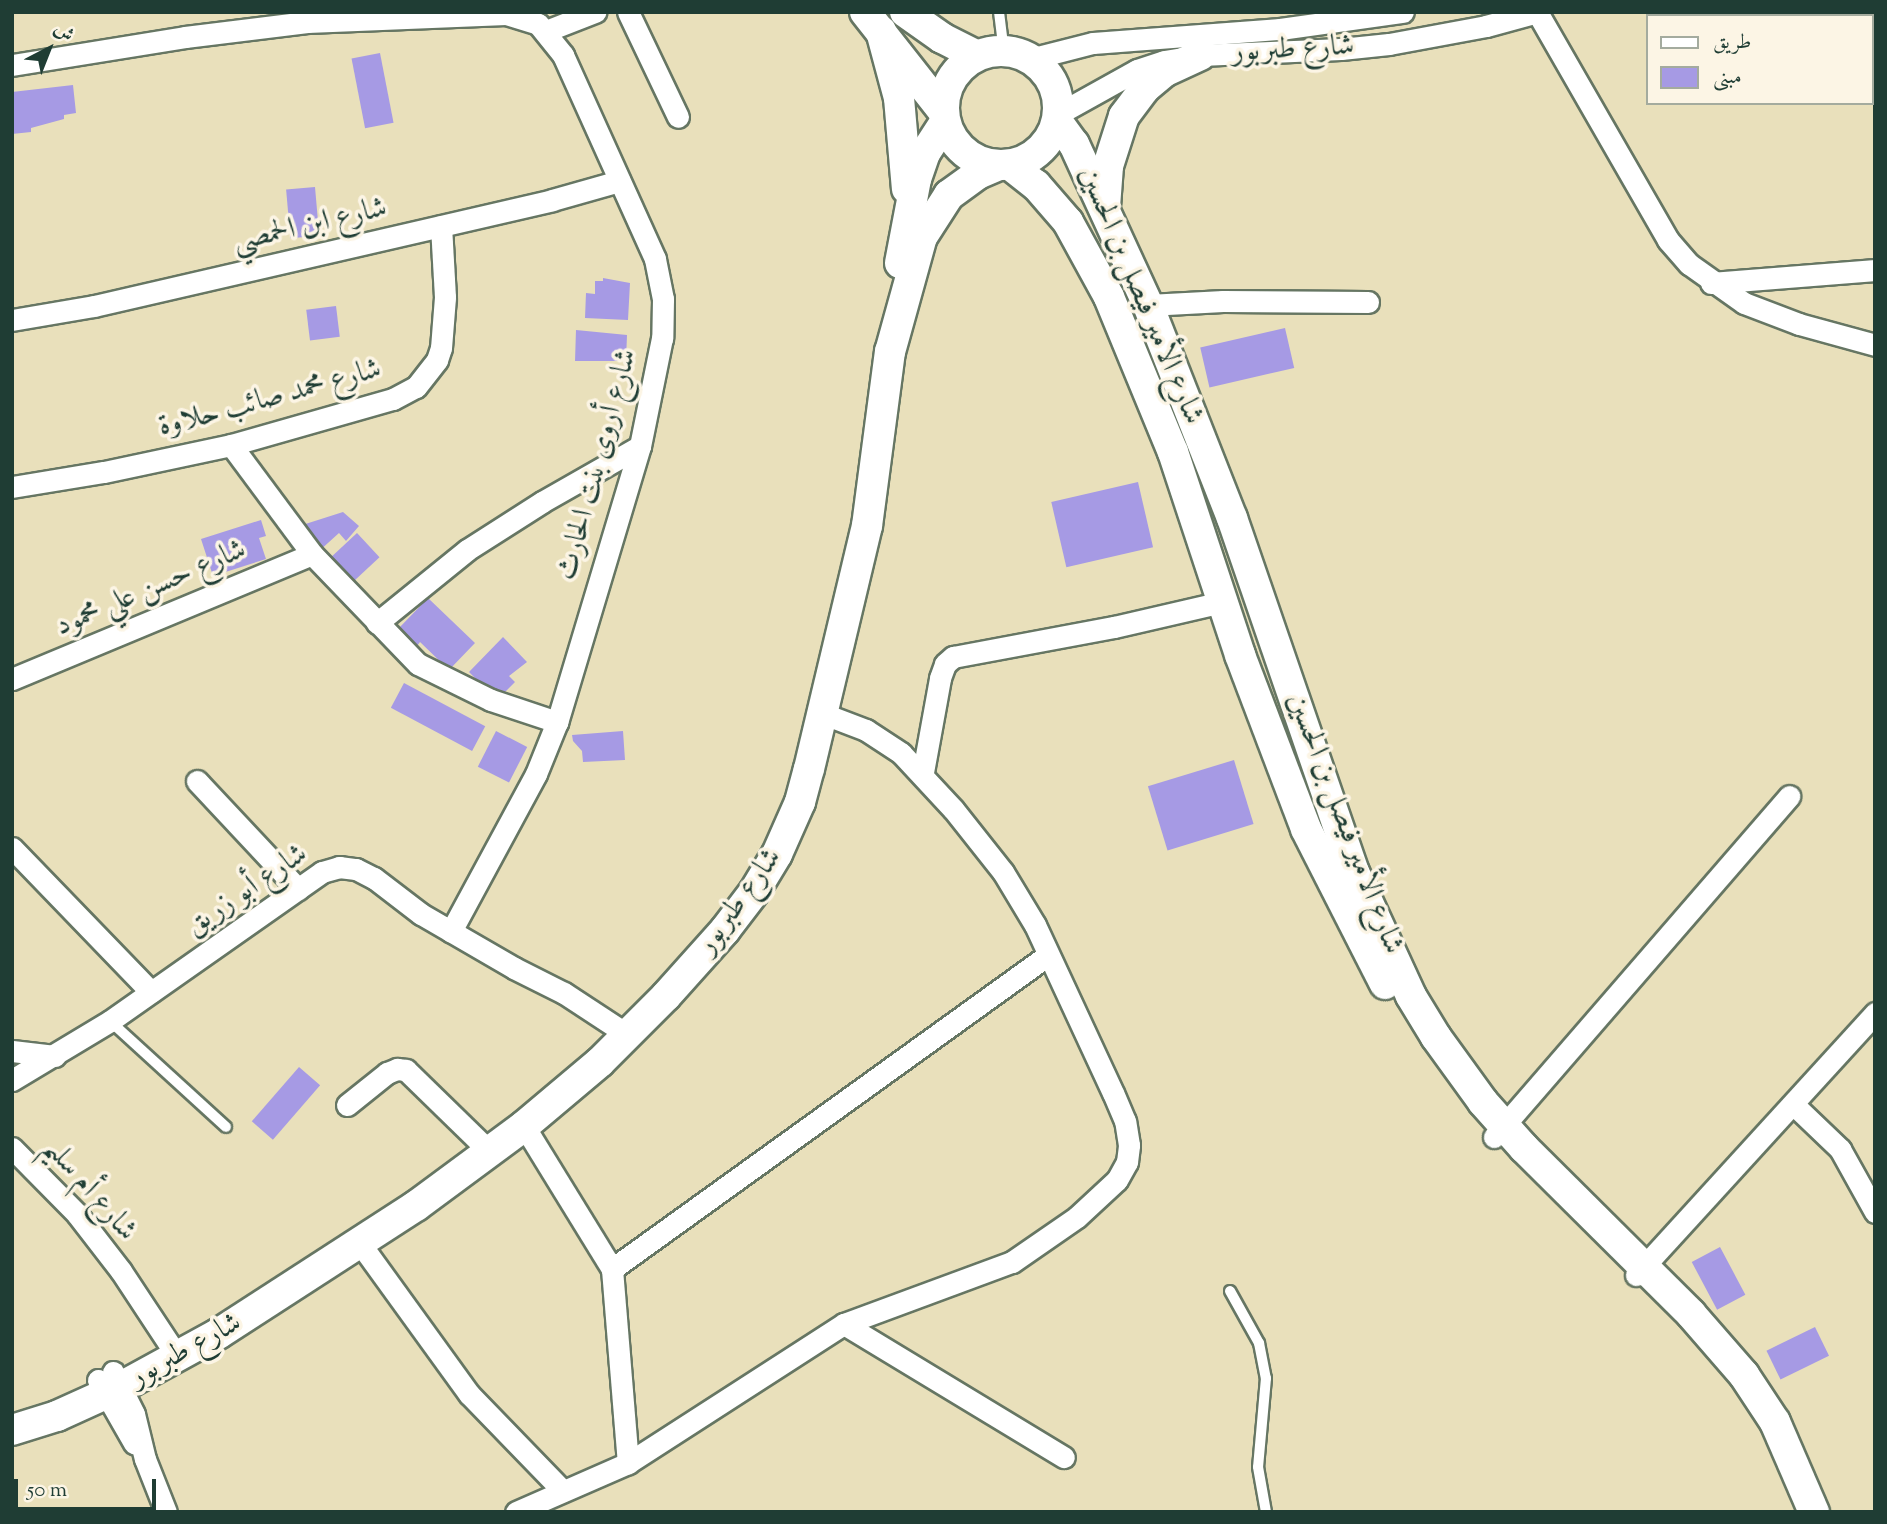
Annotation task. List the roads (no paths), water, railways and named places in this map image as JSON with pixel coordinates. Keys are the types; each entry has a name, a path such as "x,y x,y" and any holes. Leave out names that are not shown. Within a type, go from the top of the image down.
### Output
{"street":[{"path":"12,65 307,17 506,14 531,20 546,31 595,12"},
{"path":"628,12 678,117"},
{"path":"873,22 944,116 949,133 964,152 974,159 1003,165 1040,150 1057,118 1052,83 1004,55 942,38 905,12"},
{"name":"شارع طبربور","path":"1004,55 1093,43 1280,29 1403,12"},
{"path":"1538,12 1668,240 1711,283 1755,308 1799,324 1875,345"},
{"name":"شارع طبربور","path":"1057,118 1138,69 1200,55 1341,49 1389,44 1486,26 1538,12"},
{"path":"873,22 900,107 908,206"},
{"name":"شارع أروى بنت الحارث","path":"451,931 536,774 557,722 640,446 662,338 663,299 655,259 563,55 546,31"},
{"path":"944,116 952,78 1004,55"},
{"path":"1105,215 1108,166 1124,116 1145,88 1164,72 1200,55"},
{"name":"شارع طبربور","path":"16,1429 178,1346 261,1289 350,1248 416,1206 490,1152 524,1126 628,1035 724,930 768,871 800,802 824,714 867,526 890,352 890,318 908,206 925,153 944,116"},
{"name":"شارع الأمير فيصل بن الحسين","path":"1057,118 1074,144 1148,305 1232,518 1354,872 1387,946 1436,1037 1499,1131"},
{"name":"شارع طبربور","path":"890,352 928,223 958,187 1003,165"},
{"name":"شارع الأمير فيصل بن الحسين","path":"1003,165 1036,185 1068,222 1109,297 1173,452 1222,602 1306,829 1371,962 1438,1067 1640,1271 1708,1332 1744,1375 1780,1432 1814,1512"},
{"name":"شارع ابن الحمصي","path":"13,316 94,306 442,226 619,181"},
{"name":"شارع محمد صائب حلاوة","path":"12,486 103,472 232,445 393,399 416,387 437,360 441,348 445,297 442,226"},
{"path":"1711,283 1875,270"},
{"path":"1148,305 1223,301 1368,302"},
{"path":"232,445 312,554 418,664 491,700 557,722"},
{"path":"377,624 467,550 542,502 640,446"},
{"name":"شارع حسن علي محمود","path":"12,679 312,554"},
{"path":"923,772 940,678 945,664 953,657 1114,627 1222,602"},
{"path":"1262,710 1299,706"},
{"path":"516,1512 628,1463 844,1324 1012,1262 1077,1217 1117,1180 1128,1162 1129,1145 1125,1121 1048,955 1003,872 923,772 884,740 824,714"},
{"path":"197,781 298,889"},
{"path":"1499,1131 1789,796"},
{"path":"12,848 151,992"},
{"name":"شارع أبو زريق","path":"12,1080 110,1021 322,872 339,867 356,869 374,878 421,914 564,993 628,1035"},
{"path":"612,1269 1048,955"},
{"path":"1640,1271 1875,1013"},
{"path":"12,1051 55,1056"},
{"path":"347,1105 387,1073 397,1069 406,1070 490,1152"},
{"path":"1794,1105 1840,1149 1875,1212"},
{"path":"524,1126 612,1269 628,1463"},
{"name":"شارع أم سليم","path":"12,1149 77,1214 121,1271 147,1295 178,1346"},
{"path":"350,1248 469,1394 562,1490"},
{"name":"شارع الأمير فيصل بن الحسين","path":"1640,1271 1727,1378 1763,1432 1798,1512"},
{"path":"844,1324 1064,1457"},
{"path":"109,1383 145,1459 166,1512"}],"lane":[{"path":"999,12 1004,55"},
{"path":"110,1021 226,1127"},
{"path":"1230,1291 1259,1343 1266,1378 1258,1467 1266,1512"}]}
